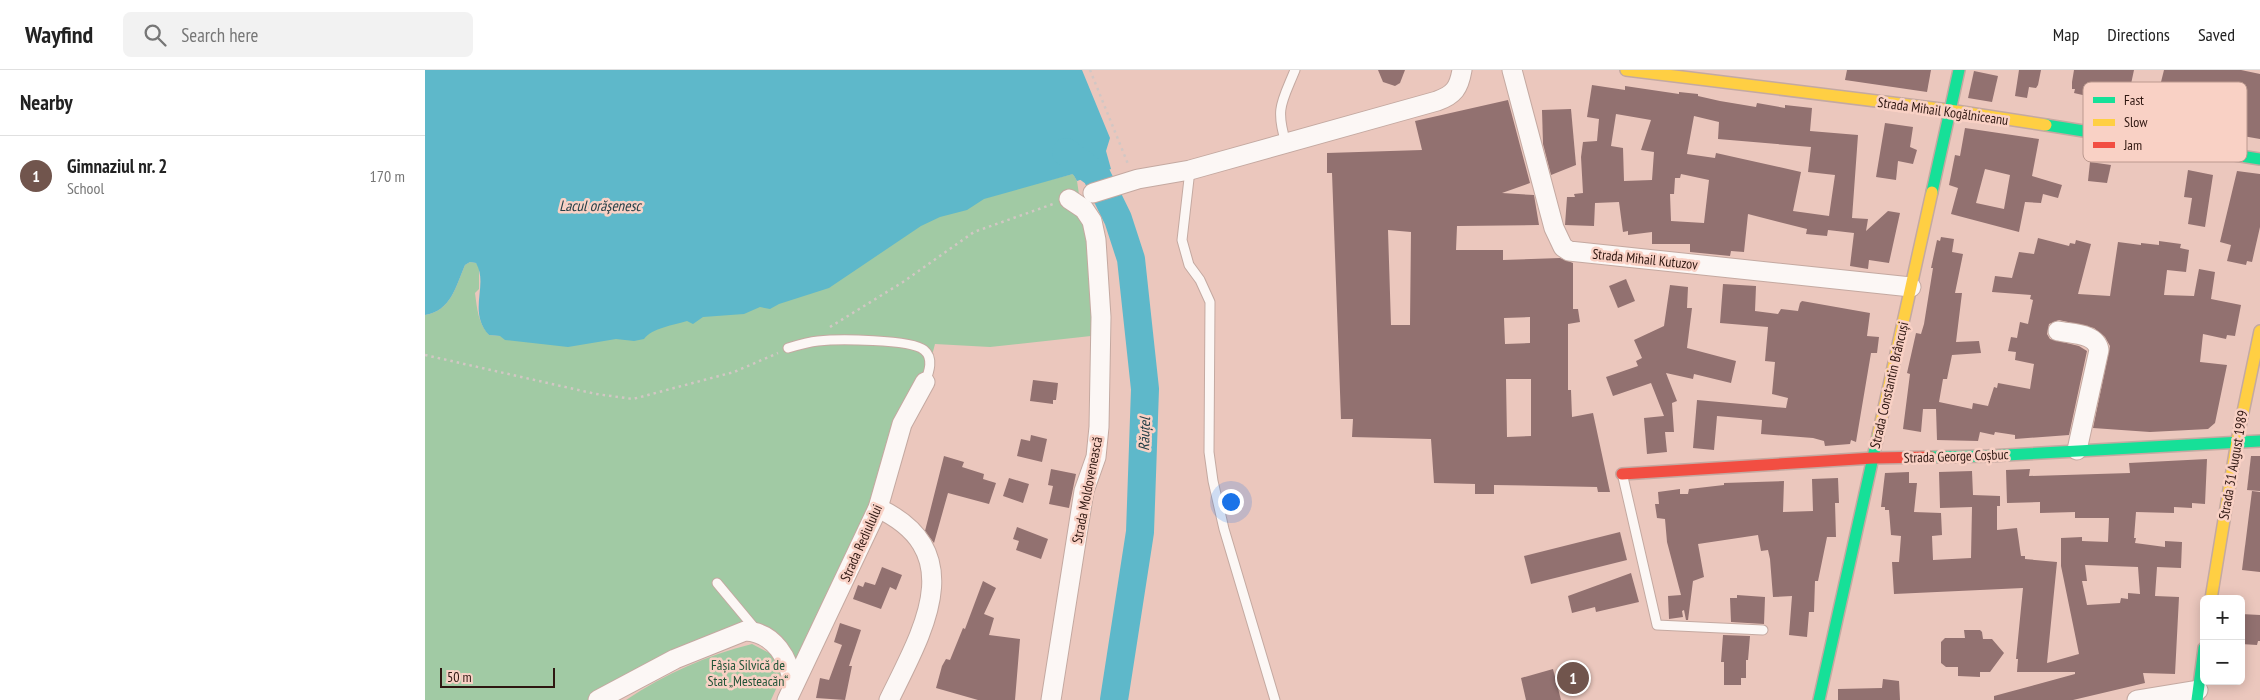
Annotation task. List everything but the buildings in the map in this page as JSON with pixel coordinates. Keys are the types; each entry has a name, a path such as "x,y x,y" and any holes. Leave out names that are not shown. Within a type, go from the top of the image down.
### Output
{"street":[{"path":"1093,193 1129,182 1190,170 1437,101 1456,91 1462,70"},
{"name":"Strada Mihail Kutuzov","path":"1512,70 1554,228 1563,247 1569,250 1911,287"},
{"name":"Strada Mihail Kogălniceanu","path":"1626,70 1949,110 2083,131"},
{"name":"Strada Constantin Brâncuși","path":"1819,700 1959,70"},
{"name":"Strada Mihail Kogălniceanu","path":"2247,157 2260,159"},
{"name":"Strada Moldovenească","path":"1051,700 1084,491 1096,457 1099,427 1101,316 1096,240 1092,221 1084,209 1069,199"},
{"path":"2058,331 2092,338 2097,342 2099,350 2077,450"},
{"name":"Strada 31 August 1989","path":"2212,595 2237,441 2260,332"},
{"name":"Strada Rediulului","path":"790,693 878,508 902,424 925,382"},
{"name":"Strada George Coșbuc","path":"1622,474 1873,458 1989,456 2260,441"},
{"path":"878,508 897,516 917,534 928,556 931,577 930,603 923,627 889,700"},
{"path":"598,700 675,659 745,631 757,631 772,640 782,653 788,665 790,693"},
{"path":"2137,700 2198,695 2200,679"}],"lane":[{"path":"1285,142 1279,122 1280,104 1295,70"},
{"path":"1190,170 1181,240 1189,265 1200,280 1210,302 1209,442 1212,471 1224,529 1275,700"},
{"path":"788,348 819,341 895,342 919,347 926,350 931,362 925,382"},
{"path":"1622,474 1657,625 1763,630"},
{"path":"717,584 757,631"}],"path":[{"path":"1090,70 1129,182"},
{"path":"823,332 903,282 974,232 1027,211 1069,199"},
{"path":"425,355 596,394 633,399 734,372 762,362 788,348"}],"green space":[{"path":"1073,174 1077,181 1100,335 990,347 935,344 925,382 793,686 757,631 601,700 425,700 425,315 434,313 447,303 465,265 470,262 476,263 479,267 479,289 475,293 482,325 489,335 500,336 932,210"},
{"name":"Fâșia Silvică de Stat „Mesteacăn“","path":"752,644 773,655 782,676 771,700 626,700 687,666 735,648"}],"water":[{"name":"Lacul orăşenesc","path":"425,70 1082,70 1110,138 1106,151 1111,169 1077,181 1073,174 984,199 967,210 940,217 921,226 829,288 779,304 770,309 760,307 744,314 703,317 693,324 687,321 652,332 644,339 634,341 616,339 568,347 505,340 500,336 489,335 483,326 479,307 479,271 476,263 470,262 465,265 447,303 434,313 425,315"}],"waterway":[{"name":"Răuțel","path":"1066,152 1096,174 1118,219 1131,259 1145,389 1140,532 1114,700"}],"traffic: fast":[{"path":"1932,192 1959,70"},
{"path":"2046,125 2083,131"},
{"path":"2247,157 2260,159"},
{"path":"1819,700 1878,435"},
{"path":"1931,457 1988,456 2260,441"},
{"path":"2197,700 2200,678"}],"traffic: slow":[{"path":"1626,70 1949,110 2046,125"},
{"path":"1878,435 1932,192"},
{"path":"2212,595 2237,441 2260,331"}],"traffic: jam":[{"path":"1622,474 1873,458 1931,457"}],"place":[{"name":"Gimnaziul nr. 2","path":"1573,678"}]}
